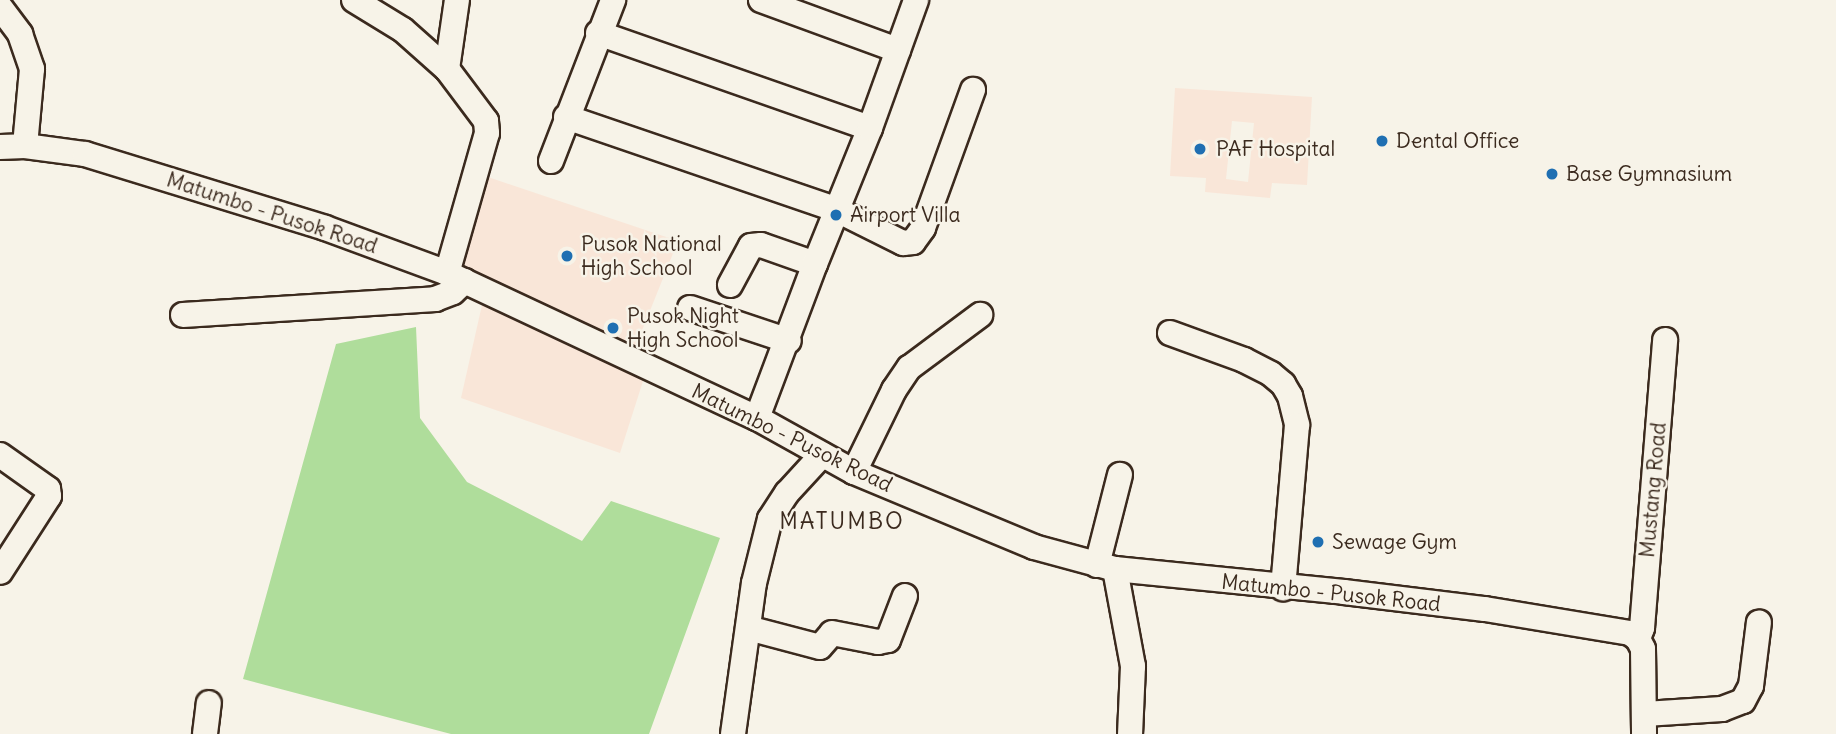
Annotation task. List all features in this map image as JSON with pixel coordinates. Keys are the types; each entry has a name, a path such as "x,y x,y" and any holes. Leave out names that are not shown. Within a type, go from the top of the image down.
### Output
{"street":[{"path":"183,315 435,299 453,292 487,133 486,121 480,108 447,69 403,30 354,0"},
{"path":"447,69 457,0"},
{"path":"551,161 612,0"},
{"path":"761,0 898,50"},
{"path":"757,418 789,341 815,264 870,128 916,0"},
{"path":"0,6 10,35 33,69 25,146"},
{"path":"598,33 870,128"},
{"path":"566,117 837,210 903,243 914,242 923,228 973,90"},
{"name":"Matumbo - Pusok Road","path":"0,147 25,146 85,154 149,172 325,228 456,277 757,418 854,472 1034,547 1106,567 1485,609 1630,633 1638,639"},
{"path":"730,285 751,246 761,245 815,264"},
{"path":"690,308 789,341"},
{"path":"854,472 894,390 909,368 980,315"},
{"path":"1170,333 1262,370 1283,384 1290,396 1297,425 1283,588"},
{"name":"Mustang Road","path":"1638,639 1643,615 1665,340"},
{"path":"0,455 48,489 49,496 0,572"},
{"path":"733,734 754,583 770,519 787,493 822,455"},
{"path":"1120,475 1106,567 1121,613 1133,666 1130,734"},
{"path":"748,628 820,647 832,633 878,642 888,640 905,596"},
{"path":"1638,639 1643,649 1645,724 1722,709 1743,701 1751,686 1759,622"},
{"path":"205,734 209,704"}],"shaded area":[{"name":"PAF Hospital","path":"1175,88 1312,97 1307,185 1272,183 1270,198 1205,192 1206,178 1170,176","holes":["1232,121 1254,123 1248,182 1226,179"]},
{"name":"Pusok National High School","path":"485,176 678,241 635,348 457,270"},
{"name":"Pusok National High School","path":"482,305 644,378 620,453 461,398"}],"green space":[{"path":"416,327 420,418 467,482 582,541 611,501 720,538 649,734 451,734 243,679 336,344"}],"place":[{"name":"Dental Office","path":"1382,141"},
{"name":"PAF Hospital","path":"1200,149"},
{"name":"Base Gymnasium","path":"1552,174"},
{"name":"Airport Villa","path":"836,215"},
{"name":"Pusok National High School","path":"567,256"},
{"name":"Pusok Night High School","path":"613,328"},
{"name":"Sewage Gym","path":"1318,542"}],"district":[{"name":"MATUMBO","path":"842,521"}]}
